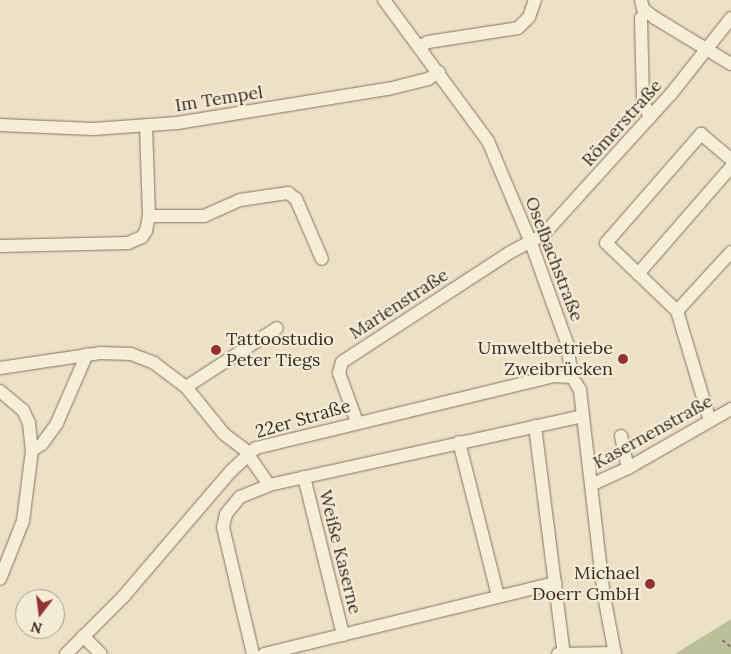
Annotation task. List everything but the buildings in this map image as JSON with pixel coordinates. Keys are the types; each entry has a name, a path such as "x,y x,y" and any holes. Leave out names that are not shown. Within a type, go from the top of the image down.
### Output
{"street":[{"name":"Oselbachstraße","path":"384,0 439,72 488,141 531,243 566,343 572,377 580,390 605,603 615,653"},
{"path":"419,47 428,42 518,28 529,17 536,0"},
{"path":"641,0 644,9 655,18 731,64"},
{"path":"641,18 643,100 650,118"},
{"name":"Römerstraße","path":"531,243 554,223 650,118 731,18"},
{"name":"Im Tempel","path":"0,125 69,129 146,127 388,89 428,79 439,72"},
{"path":"0,246 134,242 146,231 149,216 146,127"},
{"path":"710,421 677,311 606,243 701,134 731,159"},
{"path":"638,274 731,167"},
{"path":"149,216 204,216 240,200 288,193 296,198 322,259"},
{"name":"Marienstraße","path":"357,422 339,373 342,362 509,253 531,243"},
{"path":"677,311 731,252"},
{"path":"186,387 276,328"},
{"path":"0,368 87,354 117,353 142,358 165,369 186,387 224,434 248,454 269,484"},
{"path":"32,450 42,444 57,423 87,354"},
{"name":"22er Straße","path":"66,654 123,597 248,454 275,441 553,376 572,377"},
{"path":"0,391 23,410 29,422 32,450 23,521 0,579"},
{"name":"Kasernenstraße","path":"591,485 628,468 731,410"},
{"name":"Weiße Kaserne","path":"253,654 223,527 226,514 240,497 269,484 583,416"},
{"path":"535,426 564,654"},
{"path":"621,436 628,468"},
{"path":"460,442 498,596"},
{"name":"Weiße Kaserne","path":"304,477 343,635"},
{"name":"Weiße Kaserne","path":"264,654 555,583"},
{"path":"83,636 101,654"},
{"path":"558,654 615,653"}],"path":[{"path":"722,640 731,647"}],"green space":[{"path":"731,619 731,654 675,654"}],"place":[{"name":"Tattoostudio Peter Tiegs","path":"216,350"},
{"name":"Umweltbetriebe Zweibrücken","path":"623,359"},
{"name":"Michael Doerr GmbH","path":"650,584"}]}
